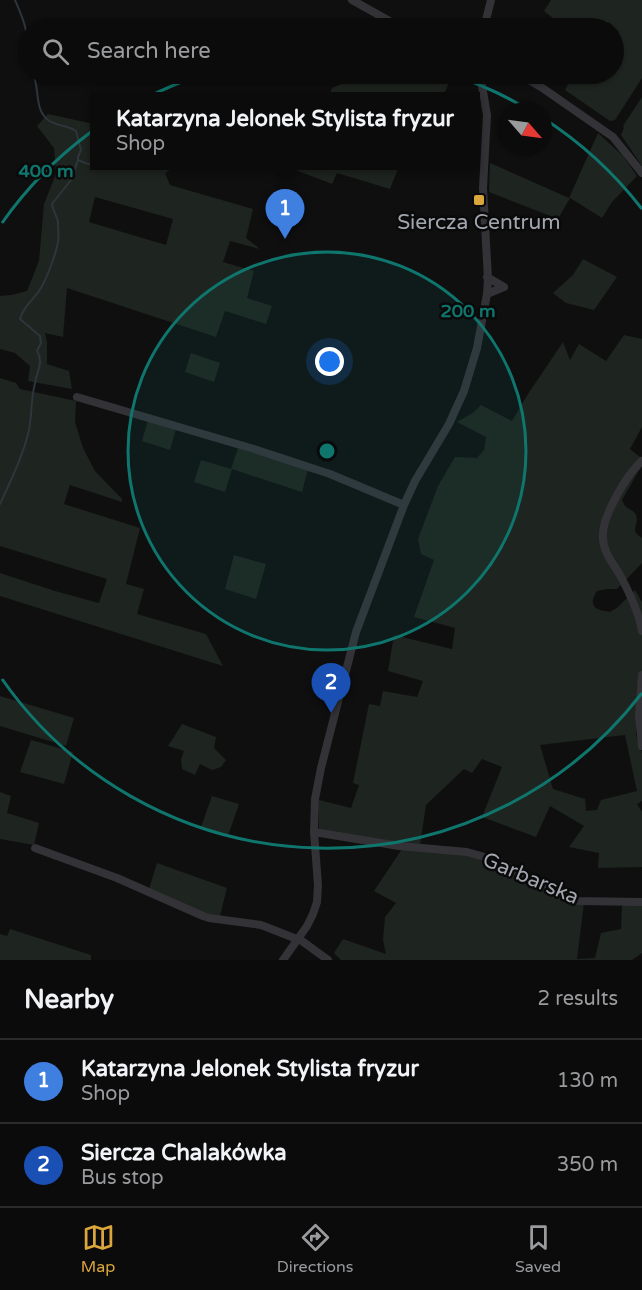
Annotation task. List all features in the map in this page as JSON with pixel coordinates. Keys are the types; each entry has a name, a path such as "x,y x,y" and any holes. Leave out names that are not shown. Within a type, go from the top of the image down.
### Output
{"street":[{"path":"352,0 384,18"},
{"path":"486,18 491,0"},
{"path":"283,960 314,914 318,895 314,832 317,784 356,632 404,505 415,481 450,424 464,391 477,348 487,294 483,188 487,115 482,84"},
{"path":"536,84 613,137 642,173"},
{"path":"487,277 504,287 487,294"},
{"path":"78,398 254,449 330,474 404,505"},
{"path":"642,461 623,484 603,530 603,541 607,553 628,593 642,631"},
{"path":"642,675 639,716 642,746"},
{"name":"Garbarska","path":"314,832 399,846 467,852 492,859 578,901 642,902"},
{"path":"35,848 117,878 203,916 261,925 298,940 328,960"}],"shaded area":[{"path":"551,0 642,0 642,78 615,120 610,121 565,90 568,84 624,84 624,18 553,18 544,11"},
{"path":"342,84 448,84 445,92 330,92 332,88"},
{"path":"642,97 642,166 621,135 623,126"},
{"path":"48,114 90,123 90,170 170,170 165,173 170,185 253,209 246,238 260,249 230,241 223,262 254,271 247,298 272,306 266,324 225,311 216,337 67,288 63,337 45,333 47,364 69,371 72,389 28,381 30,366 15,353 0,349 0,296 27,291 39,261 44,204 56,174 54,148 37,126","holes":["95,197 173,219 166,245 89,222"]},
{"path":"598,133 623,156 637,176 612,202 602,218 570,198 558,219 489,192 490,163 569,198"},
{"path":"295,170 397,170 390,189 337,173 332,184"},
{"path":"583,259 617,277 594,310 566,303 553,293 573,275"},
{"path":"624,335 642,339 642,427 630,449 640,457 642,465 622,500 625,506 636,515 635,530 642,538 642,563 617,589 597,591 593,604 597,609 610,612 635,590 642,602 642,685 637,685 636,735 642,753 642,801 637,804 642,812 642,867 598,868 599,853 569,847 584,826 550,806 536,837 482,817 502,767 482,759 472,773 464,769 426,805 420,845 383,841 319,829 319,800 351,808 359,785 353,783 369,704 380,706 383,691 417,697 423,681 388,671 394,635 452,649 455,628 414,617 434,560 421,554 418,539 438,486 455,457 477,458 484,450 486,437 457,422 481,405 512,421 563,342 570,360 579,344 606,361","holes":["625,735 637,791 601,800 597,810 586,811 585,799 553,789 540,745"]},
{"path":"191,353 220,363 214,382 185,372"},
{"path":"0,378 16,383 20,389 76,401 75,422 83,448 95,471 122,499 122,502 70,485 64,504 140,528 126,584 144,589 137,614 206,634 223,666 0,596 0,573 99,603 107,579 0,546"},
{"path":"148,420 176,429 170,450 142,441"},
{"path":"238,448 308,469 302,492 232,469 225,492 194,482 201,460 231,469"},
{"path":"234,555 266,564 256,599 225,589"},
{"path":"0,696 74,718 66,746 0,726"},
{"path":"182,724 216,737 214,748 226,760 221,767 212,770 200,764 195,775 182,769 181,759 184,751 168,746"},
{"path":"31,740 73,752 64,784 20,772"},
{"path":"0,792 11,796 7,813 39,823 34,845 0,839"},
{"path":"212,796 239,804 228,836 201,827"},
{"path":"402,849 482,857 584,903 577,959 595,958 601,933 621,929 622,905 642,905 642,953 632,960 341,960 334,953 343,939 386,954 383,940 385,917 396,903 374,891"},
{"path":"157,863 227,888 220,916 205,914 149,889"},
{"path":"10,929 91,955 91,960 0,960 0,934 7,936"}],"waterway":[{"path":"15,0 22,18"},
{"path":"0,504 26,440 40,363 37,351 41,343 40,336 20,319 48,274 58,242 58,222 52,204 71,180 81,150 76,131 51,122 44,115 39,105 36,84"},
{"path":"78,160 90,164"}],"place":[{"name":"Siercza Centrum","path":"479,200"},
{"name":"Katarzyna Jelonek Stylista fryzur","path":"285,239"},
{"name":"Siercza Chalakówka","path":"331,713"}]}
